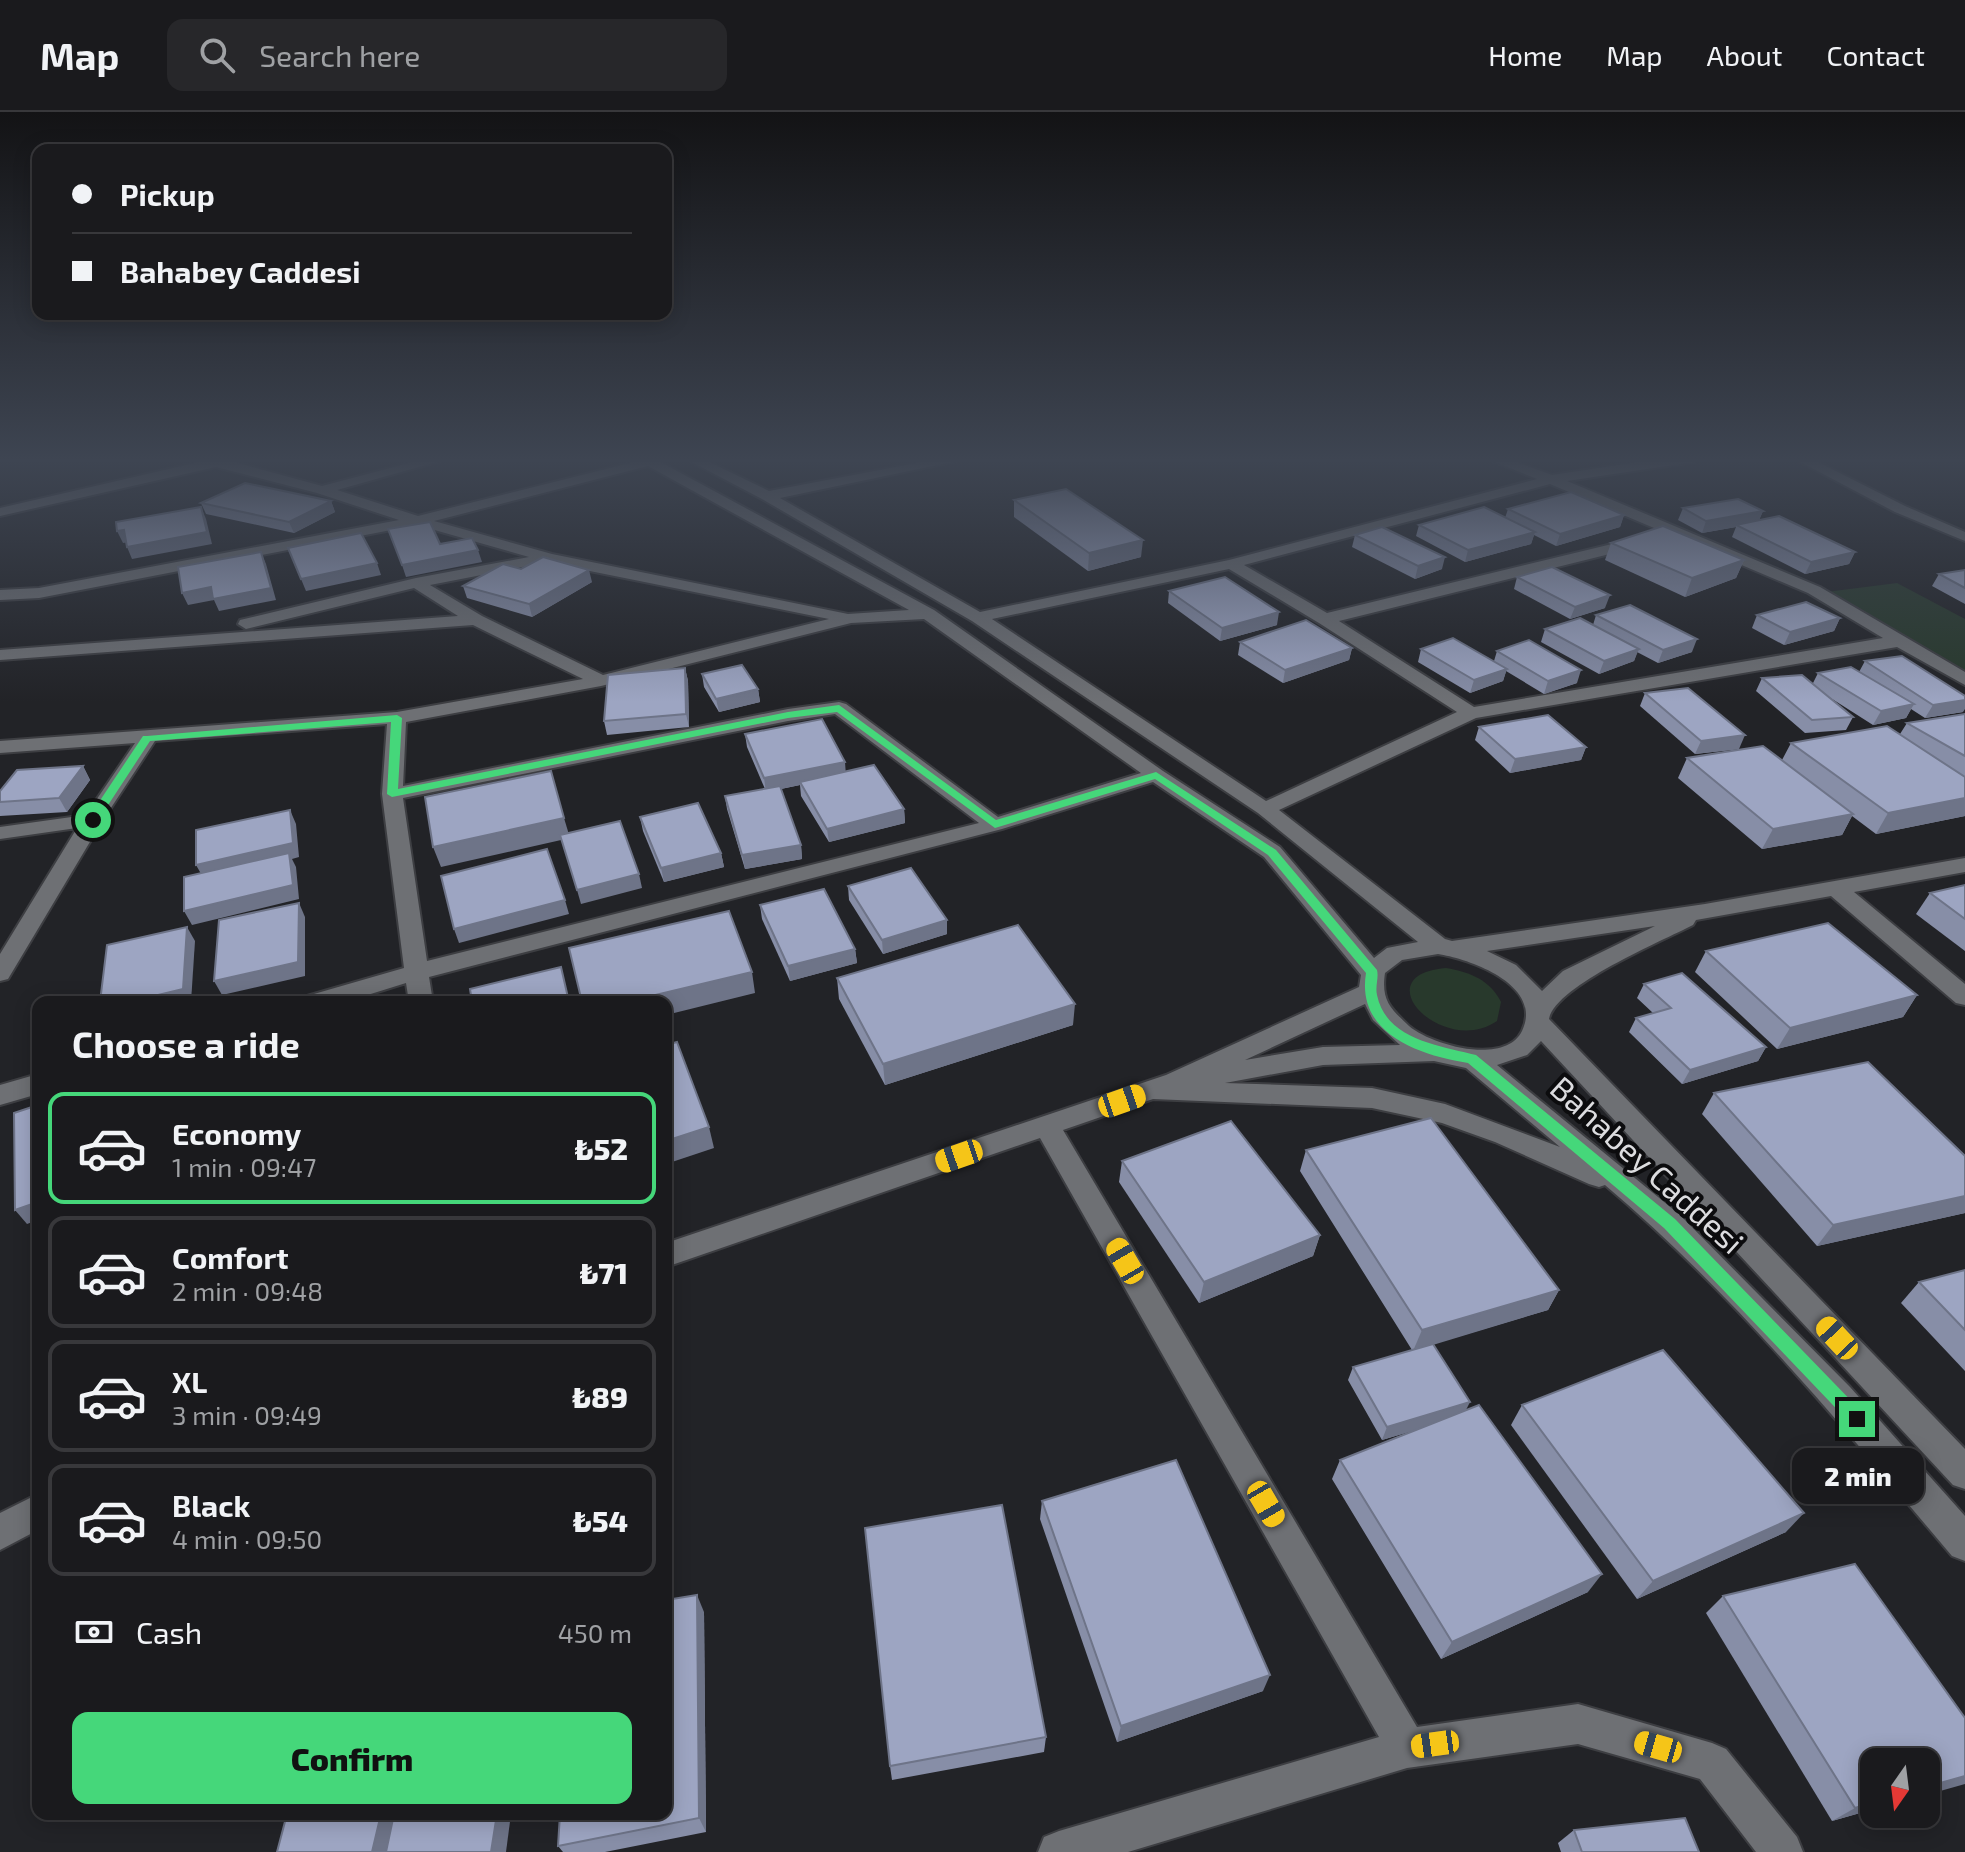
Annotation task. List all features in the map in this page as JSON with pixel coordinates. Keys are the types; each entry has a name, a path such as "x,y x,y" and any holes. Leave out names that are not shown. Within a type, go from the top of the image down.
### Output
{"street":[{"path":"0,595 39,593 321,539"},
{"path":"482,539 550,558 851,618"},
{"path":"791,539 928,614 1156,775 1272,852 1371,982 1376,1010 1390,1027 1411,1042 1437,1053"},
{"path":"842,539 978,617 1265,809 1446,947 1499,964 1524,985 1538,1016"},
{"path":"978,617 1231,564 1324,539"},
{"path":"1325,619 1650,539"},
{"path":"1690,539 1814,590 1965,680"},
{"path":"178,641 416,583 550,558"},
{"path":"1231,564 1325,619 1471,713"},
{"path":"416,583 476,620 601,681"},
{"path":"0,747 147,739 397,718 601,681 851,618 928,614"},
{"path":"0,655 476,620"},
{"path":"1265,809 1471,713 1899,641"},
{"path":"392,794 788,715 839,708 995,825"},
{"path":"397,718 392,794 420,996"},
{"path":"0,973 93,820 147,739"},
{"path":"336,996 417,972 995,825 1156,775"},
{"path":"0,833 93,820"},
{"path":"672,1253 1175,1082 1371,982 1383,961 1398,952 1705,911 1965,865"},
{"path":"1837,889 1965,997"},
{"path":"1175,1082 1323,1056 1437,1053 1472,1059 1497,1057 1518,1050 1532,1038 1538,1016 1571,977 1705,911"},
{"name":"Bahabey Caddesi","path":"1538,1016 1965,1473"},
{"name":"Bahabey Caddesi","path":"1472,1059 1670,1223 1839,1398 1965,1543"},
{"path":"0,1095 32,1086"},
{"path":"1147,1092 1287,1093 1372,1098 1445,1114 1592,1171 1670,1223"},
{"path":"1047,1126 1407,1748"},
{"path":"0,1532 32,1514"},
{"path":"1059,1852 1407,1748 1578,1724 1712,1763 1782,1852"}],"green space":[{"path":"1897,583 1965,619 1965,671 1826,592"},
{"path":"1446,968 1471,975 1491,988 1501,1002 1497,1021 1476,1030 1454,1029 1435,1022 1420,1011 1411,998 1411,984 1422,974"}],"building":[{"path":"126,539 169,539 127,547"},
{"path":"331,539 364,539 377,563 301,579 288,548"},
{"path":"392,539 438,539 440,544 473,539 478,550 402,565"},
{"path":"1069,539 1143,540 1089,553"},
{"path":"1364,539 1408,539 1445,557 1418,566"},
{"path":"1447,539 1508,539 1468,550"},
{"path":"1623,539 1694,539 1744,560 1692,578 1611,543"},
{"path":"1765,539 1828,539 1855,552 1811,562"},
{"path":"261,552 271,588 213,599 211,587 182,593 178,567"},
{"path":"543,557 589,570 529,604 463,586 503,564 521,569"},
{"path":"1552,567 1610,595 1575,607 1517,577"},
{"path":"1965,570 1965,588 1939,574"},
{"path":"1225,577 1279,612 1222,628 1169,591"},
{"path":"1806,602 1840,618 1790,632 1757,615"},
{"path":"1630,605 1697,639 1663,650 1596,615"},
{"path":"1580,618 1639,649 1604,661 1545,629"},
{"path":"1306,620 1352,648 1285,670 1240,642"},
{"path":"1453,638 1507,669 1474,680 1421,649"},
{"path":"1529,640 1581,670 1548,681 1497,651"},
{"path":"1902,656 1965,696 1965,700 1933,705 1865,661"},
{"path":"742,665 758,689 716,699 702,674"},
{"path":"1851,667 1914,704 1881,711 1818,673"},
{"path":"685,668 686,714 604,721 608,675"},
{"path":"1802,675 1853,717 1812,720 1762,678"},
{"path":"1688,688 1745,735 1701,741 1645,693"},
{"path":"1965,714 1965,756 1907,723"},
{"path":"1548,715 1586,747 1515,759 1479,727"},
{"path":"822,719 845,762 764,778 745,734"},
{"path":"1887,726 1965,777 1965,798 1888,813 1791,743"},
{"path":"1763,746 1853,814 1773,829 1687,758"},
{"path":"874,765 904,809 827,829 800,782"},
{"path":"83,766 59,798 0,802 0,791 17,770"},
{"path":"551,771 564,818 433,847 425,797"},
{"path":"780,786 801,845 742,855 725,796"},
{"path":"698,803 721,853 661,868 640,817"},
{"path":"290,810 293,843 196,865 196,830"},
{"path":"620,821 639,874 577,890 560,835"},
{"path":"547,849 565,900 454,929 441,876"},
{"path":"289,853 293,885 184,911 184,877"},
{"path":"911,868 947,920 882,940 848,886"},
{"path":"1965,885 1965,919 1930,893"},
{"path":"824,889 855,949 788,966 760,905"},
{"path":"299,903 298,962 214,981 219,920"},
{"path":"729,911 752,972 651,996 581,996 569,948"},
{"path":"1828,923 1917,995 1790,1028 1706,951"},
{"path":"1018,925 1075,1004 883,1064 837,978"},
{"path":"187,927 183,989 154,996 101,996 107,945"},
{"path":"561,967 568,996 471,996 470,989"},
{"path":"1682,973 1766,1047 1690,1070 1636,1018 1671,1008 1644,984"},
{"path":"677,1042 709,1127 672,1139 672,1043"},
{"path":"1868,1062 1965,1156 1965,1196 1833,1225 1714,1093"},
{"path":"32,1107 32,1204 15,1210 14,1113"},
{"path":"1431,1118 1559,1290 1422,1330 1306,1150"},
{"path":"1231,1121 1320,1235 1204,1282 1122,1161"},
{"path":"1965,1270 1965,1330 1919,1282"},
{"path":"1433,1344 1470,1402 1387,1427 1353,1367"},
{"path":"1663,1350 1804,1513 1653,1581 1522,1405"},
{"path":"1479,1405 1602,1574 1452,1642 1340,1460"},
{"path":"1176,1460 1270,1675 1121,1726 1042,1501"},
{"path":"1002,1505 1046,1737 890,1766 865,1528"},
{"path":"1855,1564 1965,1718 1965,1776 1940,1783 1940,1748 1860,1748 1860,1806 1855,1808 1723,1596"},
{"path":"697,1595 699,1818 558,1846 560,1820 672,1820 672,1599"},
{"path":"1685,1818 1699,1852 1582,1852 1574,1830"},
{"path":"285,1820 380,1820 372,1852 277,1852"},
{"path":"393,1820 496,1820 491,1852 386,1852"}],"route":[{"path":"93,820 147,739 397,718 392,794 788,715 839,708 995,825 1156,775 1272,852 1373,973 1370,992 1376,1010 1390,1027 1411,1042 1437,1053 1472,1059 1670,1223 1857,1419"}]}
